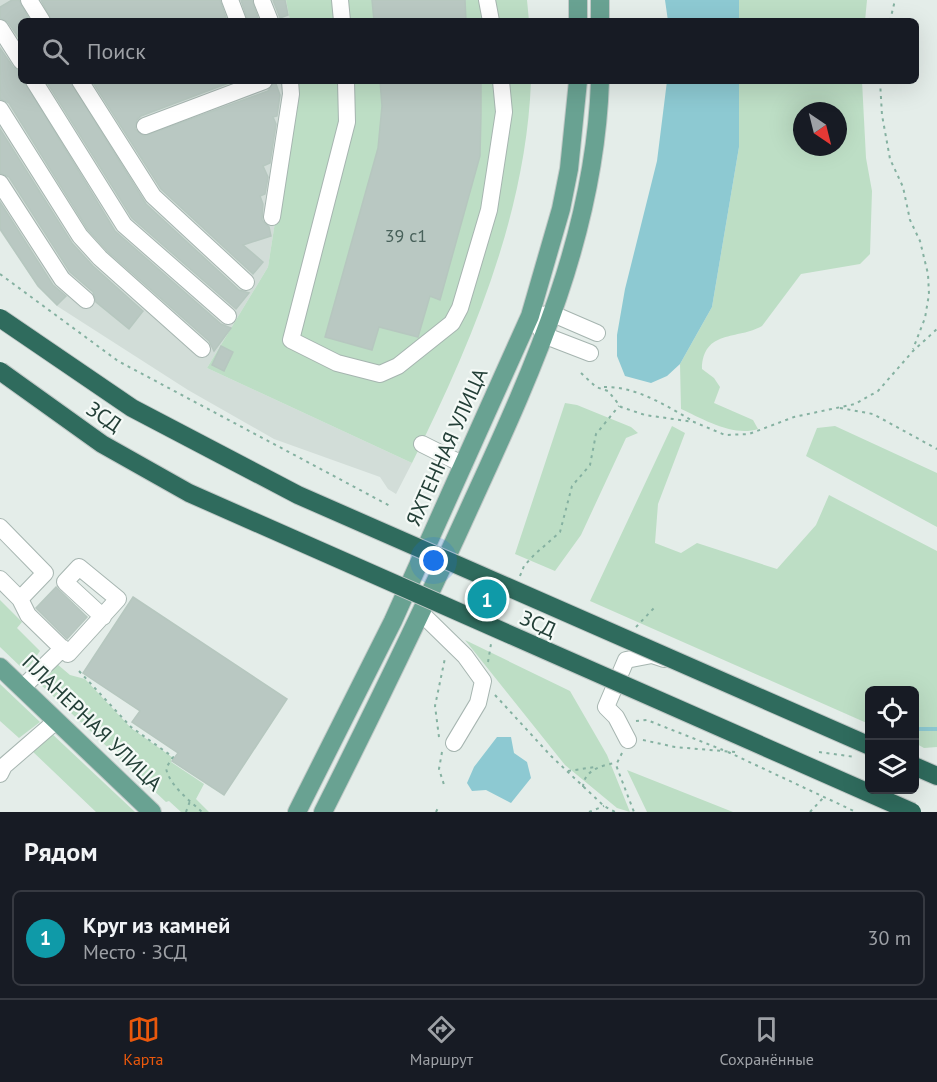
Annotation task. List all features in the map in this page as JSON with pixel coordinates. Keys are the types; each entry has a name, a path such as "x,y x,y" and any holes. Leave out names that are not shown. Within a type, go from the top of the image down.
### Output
{"highway":[{"name":"ЗСД","path":"0,318 132,408 298,495 864,752"},
{"name":"ЗСД","path":"0,371 102,444 189,493 912,812"},
{"path":"919,768 937,776"}],"main road":[{"path":"578,0 578,18"},
{"path":"600,0 600,18"},
{"name":"ЯХТЕННАЯ УЛИЦА","path":"297,812 393,621 530,316 561,209 569,169 578,84"},
{"path":"323,812 422,614 546,336 572,259 582,215 596,131 600,84"},
{"name":"ПЛАНЕРНАЯ УЛИЦА","path":"0,667 152,812"}],"lane":[{"path":"29,0 40,18"},
{"path":"230,0 237,18"},
{"path":"340,0 342,18"},
{"path":"487,0 490,18"},
{"path":"262,1 269,18"},
{"path":"0,28 18,56"},
{"path":"36,84 124,225 228,316"},
{"path":"82,84 153,196 246,282"},
{"path":"145,126 257,84"},
{"path":"272,217 291,93 290,84"},
{"path":"346,84 347,122 291,340 338,363 380,374 398,366 452,323 460,308 489,210 504,112 501,84"},
{"path":"0,109 80,236 100,258 202,349"},
{"path":"0,183 62,279 86,300"},
{"path":"530,316 554,314 597,333"},
{"path":"530,316 546,336 590,353"},
{"path":"422,444 464,465"},
{"path":"0,526 45,573 20,599"},
{"path":"0,579 20,599 27,615 69,654 103,617"},
{"path":"422,614 465,656 483,681 478,703 445,745"},
{"path":"22,688 63,648"},
{"path":"626,736 616,717 606,707 607,701 626,660 652,656 841,737"},
{"path":"0,774 4,766 56,721"}],"path":[{"path":"891,18 895,0"},
{"path":"880,84 882,115 890,159 903,187 910,220 923,252 928,274 929,294 925,318 915,340 913,351"},
{"path":"0,274 118,361 392,507"},
{"path":"581,373 596,387 618,387 654,398 694,422 725,435 749,434 794,417 855,404 878,391 913,351 937,329"},
{"path":"601,387 608,391 620,406 645,415 694,422"},
{"path":"520,576 524,566 534,555 560,532 572,486 590,465 596,434 620,406"},
{"path":"837,408 873,414 937,449"},
{"path":"500,602 497,591 488,586 476,592 475,602 483,613 489,615 496,611 500,602 506,600"},
{"path":"637,624 654,608"},
{"path":"492,636 483,681 566,771 604,806 615,812"},
{"path":"445,657 435,706 445,745 440,769 445,788"},
{"path":"80,671 131,727 173,757 166,768 167,773 202,812"},
{"path":"634,812 618,774 616,763 631,723 647,720 726,751 856,812"},
{"path":"626,736 736,752"},
{"path":"811,753 864,752"},
{"path":"566,771 616,763"},
{"path":"583,787 588,775 597,767"},
{"path":"810,812 824,797"},
{"path":"186,812 190,801"},
{"path":"436,812 440,806"},
{"path":"589,812 604,806"}],"shaded area":[{"path":"0,0 286,0 289,18 18,18 18,84 297,84 268,267 207,368 412,463 396,494 388,489 380,477 274,439 188,390 57,306 38,286 0,231"}],"green space":[{"path":"286,0 527,0 529,18 289,18"},
{"path":"739,0 867,0 865,18 739,18"},
{"path":"297,84 531,84 527,131 519,180 492,278 455,372 412,463 207,368 268,267"},
{"path":"739,84 862,84 866,158 872,191 870,254 860,264 801,274 762,326 715,342 708,347 704,356 702,369 714,378 720,387 714,403 753,420 758,429 739,431 728,429 681,409 680,364 712,307 739,147"},
{"path":"565,403 577,405 631,427 638,433 626,438 581,535 555,571 515,554"},
{"path":"672,426 685,433 658,504 655,543 681,553 697,543 777,569 816,525 829,495 937,551 937,747 924,748 919,745 919,686 865,686 865,722 590,601"},
{"path":"835,426 937,473 937,527 806,456 817,428"},
{"path":"0,600 22,622 17,628 40,651 29,667 22,668 0,647"},
{"path":"465,640 570,691 607,755 630,812 617,808 565,765"},
{"path":"57,664 70,675 85,679 131,728 172,757 171,762 204,784 196,799 209,812 181,812 169,801 166,802 39,683 38,680"},
{"path":"0,684 40,722 19,738 0,721"},
{"path":"50,732 135,812 96,812 30,749"},
{"path":"627,770 733,812 647,812"}],"water":[{"path":"665,0 739,0 739,18 668,18"},
{"path":"667,84 739,84 739,147 712,307 680,364 667,376 651,383 625,376 617,356 617,335 625,289 657,161"},
{"path":"497,737 511,737 514,753 527,762 531,778 511,803 486,790 472,791 467,783 474,767"}],"building":[{"path":"12,0 19,0 28,18 18,18 18,37 8,22 0,18 0,7"},
{"path":"41,0 220,0 226,18 50,18"},
{"path":"241,0 252,0 258,18 247,18"},
{"path":"273,0 285,0 288,15 280,18"},
{"path":"372,0 465,0 466,18 374,18"},
{"path":"0,48 13,67 18,70 18,84 26,84 115,231 221,324 231,328 214,351 209,341 107,251 88,230 9,103 0,99"},
{"path":"48,84 72,84 146,204 239,290 249,293 236,309 132,218"},
{"path":"94,84 226,84 141,116 137,120 135,129 144,136 268,91 273,84 276,84 280,95 277,116 273,117 276,124 270,163 263,166 268,177 265,194 260,196 263,204 262,220 269,227 271,236 243,245 263,262 253,274 161,189"},
{"path":"380,84 481,84 480,156 440,300 430,296 418,337 379,327 372,350 325,337 378,148 382,106"},
{"path":"0,129 72,243 93,266 143,311 129,329 96,302 93,292 70,272 9,177 0,173"},
{"path":"0,202 53,285 66,296 57,305 38,286 0,229"},
{"path":"221,346 233,352 224,371 212,365"},
{"path":"56,587 87,617 67,639 36,608"},
{"path":"133,597 287,699 224,795 172,761 178,753 132,722 140,711 83,673"}],"waterway":[{"path":"919,729 937,729"}],"place":[{"name":"Круг из камней","path":"487,599"}]}
